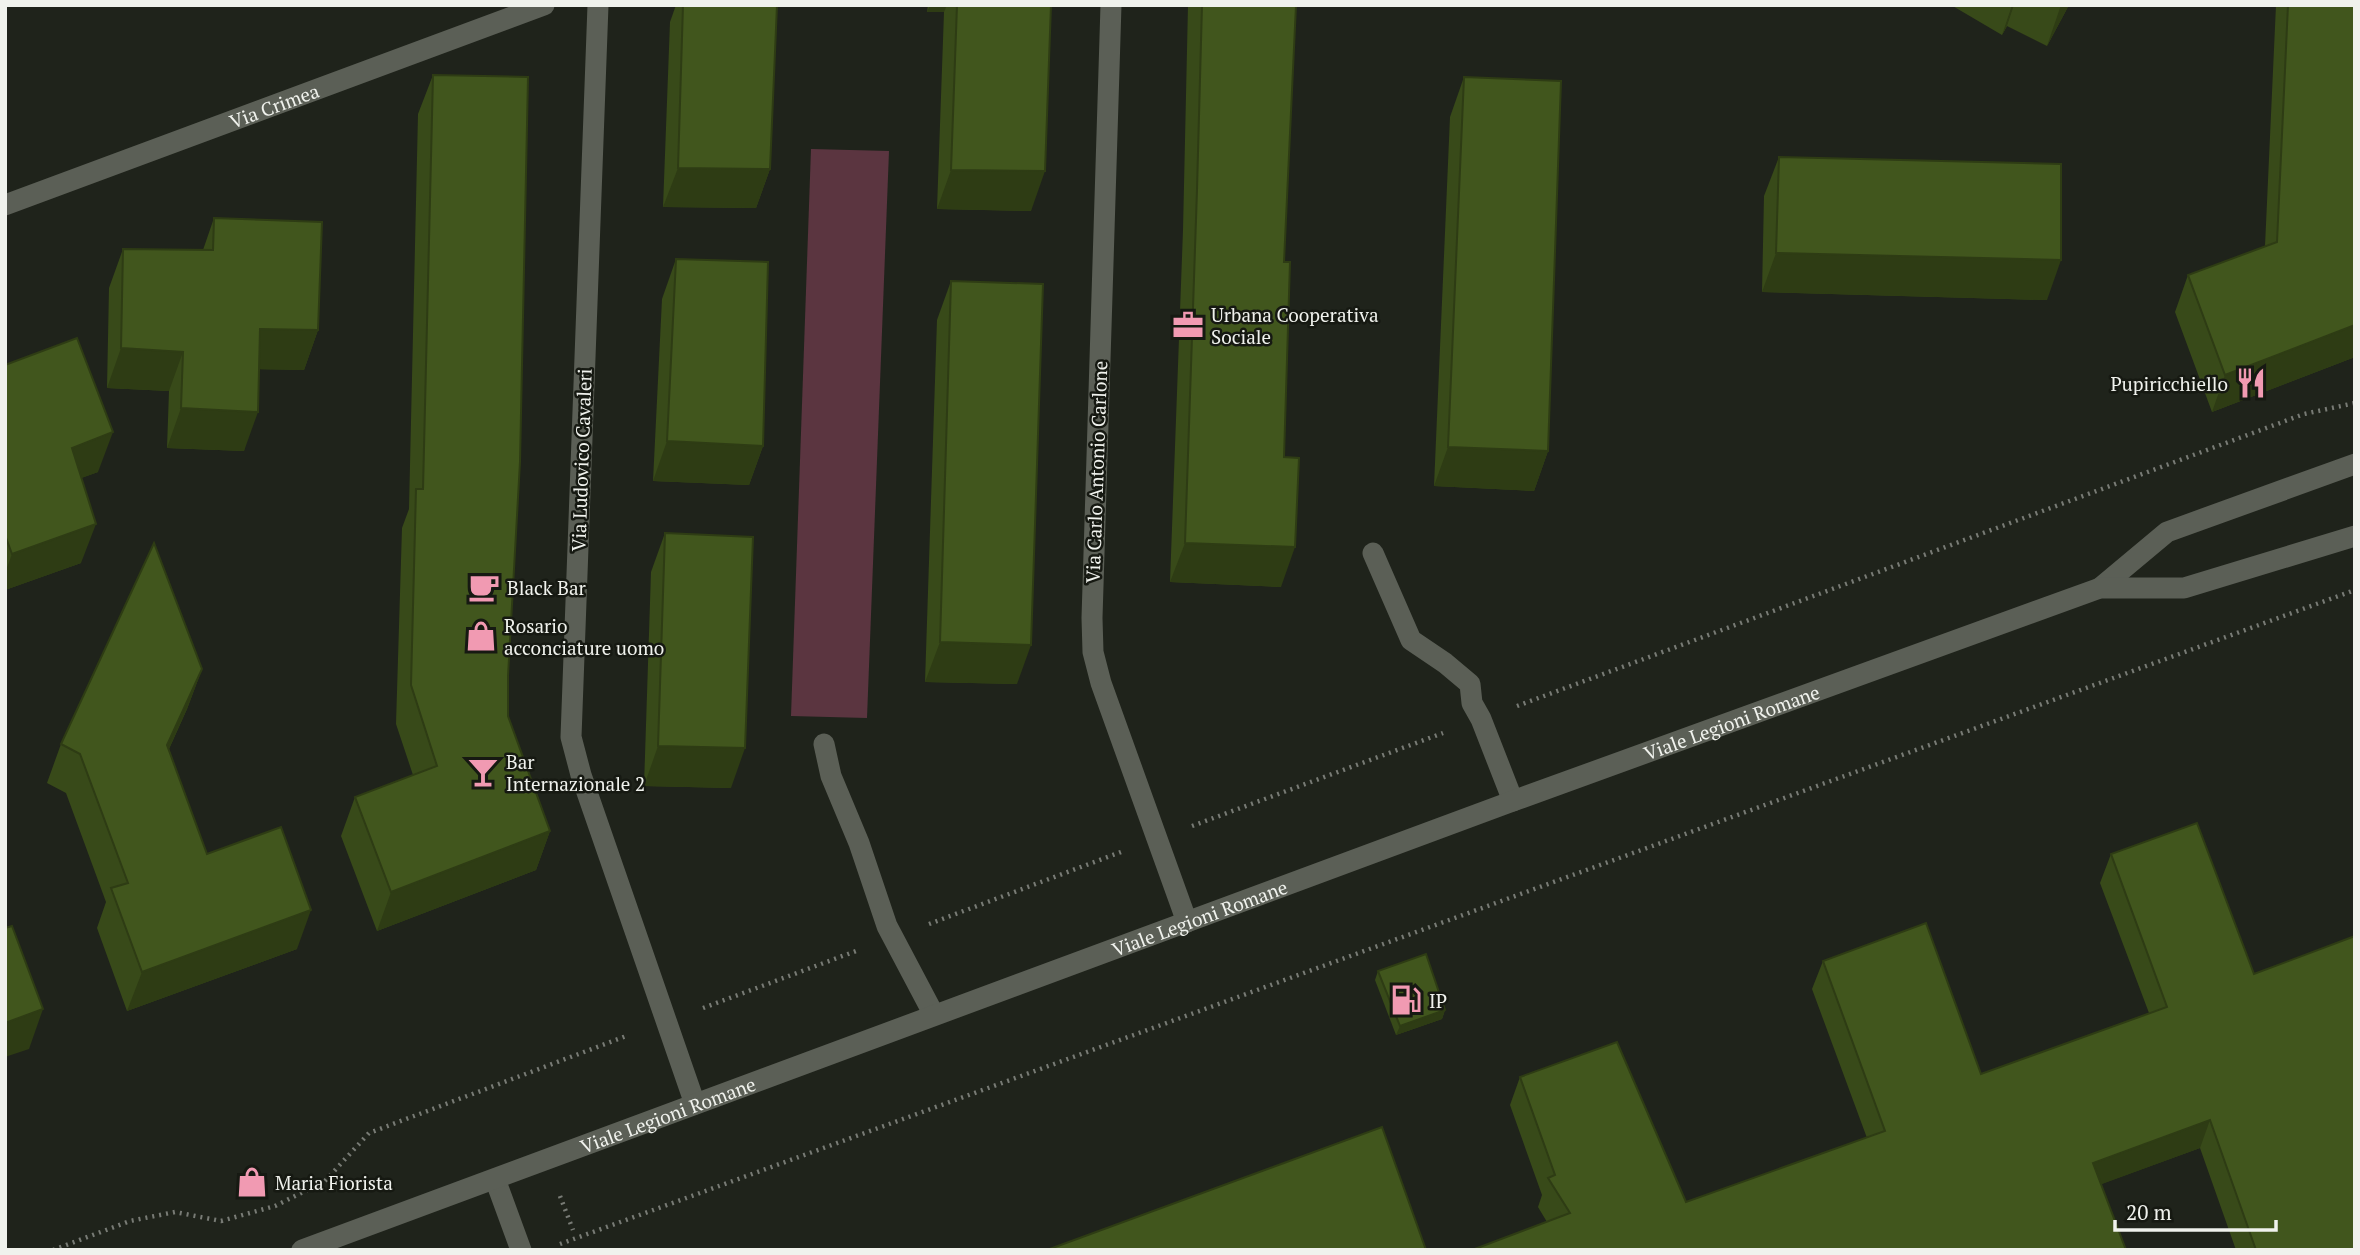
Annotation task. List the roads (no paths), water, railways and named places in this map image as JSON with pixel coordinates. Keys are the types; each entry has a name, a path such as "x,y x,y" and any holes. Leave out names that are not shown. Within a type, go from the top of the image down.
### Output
{"street":[{"name":"Via Crimea","path":"5,205 544,5"},
{"name":"Via Ludovico Cavaleri","path":"598,5 570,737 695,1104"},
{"name":"Via Carlo Antonio Carlone","path":"1111,5 1092,604 1093,652 1101,683 1187,922"},
{"name":"Viale Legioni Romane","path":"2099,589 2167,532 2355,464"},
{"name":"Viale Legioni Romane","path":"302,1250 1513,801 2099,589 2184,589 2355,536"},
{"path":"1373,554 1411,640 1470,684 1472,703 1481,719 1513,801"},
{"path":"824,744 831,776 893,937 934,1016"},
{"path":"495,1179 521,1250"}],"place":[{"name":"Urbana Cooperativa Sociale","path":"1188,325"},
{"name":"Pupiricchiello","path":"2251,383"},
{"name":"Black Bar","path":"484,587"},
{"name":"Rosario acconciature uomo","path":"481,636"},
{"name":"Bar Internazionale 2","path":"483,772"},
{"name":"IP","path":"1406,1000"},
{"name":"Maria Fiorista","path":"252,1182"}]}
